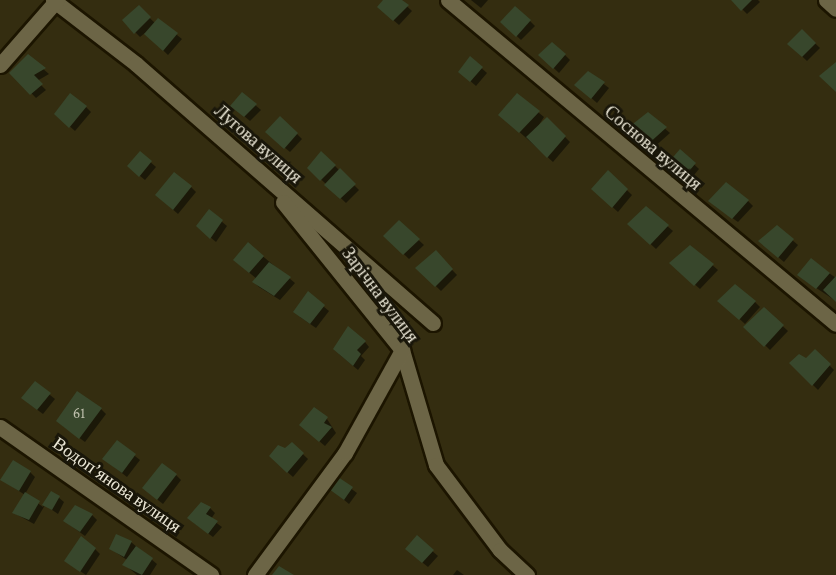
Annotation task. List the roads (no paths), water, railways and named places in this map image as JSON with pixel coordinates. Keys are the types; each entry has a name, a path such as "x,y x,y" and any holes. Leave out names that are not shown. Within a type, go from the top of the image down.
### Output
{"street":[{"name":"Соснова вулиця","path":"448,0 836,324"},
{"path":"825,0 836,9"},
{"path":"0,65 55,1"},
{"name":"Лугова вулиця","path":"55,1 136,64 432,323"},
{"name":"Зарічна вулиця","path":"257,168 402,350 436,465 500,550 526,575"},
{"path":"255,575 345,453 402,350"},
{"name":"Водоп’янова вулиця","path":"0,427 211,575"}]}
